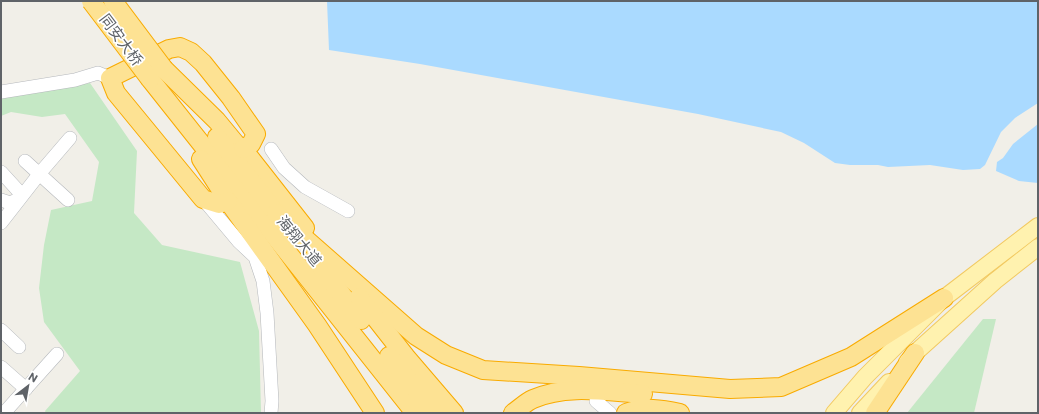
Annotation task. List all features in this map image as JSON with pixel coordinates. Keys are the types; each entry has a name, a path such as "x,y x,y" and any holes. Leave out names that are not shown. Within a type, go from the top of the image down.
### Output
{"highway":[{"name":"同安大桥","path":"91,1 157,74"},
{"name":"同安大桥","path":"113,1 157,74"},
{"path":"228,201 219,204 203,199 116,93 110,78 169,49 180,47 191,52 203,63 231,98 256,134 261,152 262,173"},
{"path":"157,74 217,121 236,144 243,149 406,357 454,413"},
{"path":"157,74 228,201 317,325 384,413"},
{"name":"海翔大道","path":"157,74 326,272 355,312 435,413"},
{"name":"海翔大道","path":"157,74 415,413"},
{"path":"243,149 251,144 256,134"},
{"path":"276,213 416,336 446,355 483,370 730,388 781,387"},
{"path":"513,413 533,399 553,393 581,390 728,398 781,387 801,380 851,357 944,298"},
{"path":"355,312 454,413"},
{"path":"317,325 375,413"},
{"path":"875,413 916,353"},
{"path":"626,413 636,409 660,408 680,413"}],"main road":[{"path":"834,413 876,366 944,298 1038,226"},
{"path":"860,413 916,353 995,281 1038,247"}],"street":[{"path":"1,92 75,80 98,73 110,78"},
{"path":"5,218 40,173 70,138"},
{"path":"271,149 284,168 305,187 348,211"},
{"path":"25,161 68,200"},
{"path":"1,172 21,197"},
{"path":"1,200 10,203 21,197"},
{"path":"203,199 239,242 255,257 263,281 267,313 272,401 271,413"},
{"path":"1,200 6,205 5,218"},
{"path":"1,330 20,347"},
{"path":"5,410 57,354"},
{"path":"1,367 26,389"},
{"path":"596,401 610,413"}],"green space":[{"path":"90,83 137,151 134,213 162,245 240,262 259,331 261,413 46,413 45,411 80,371 44,322 39,288 44,245 51,210 92,201 99,162 65,114 42,117 11,112 1,116 1,98"},
{"path":"983,319 996,319 974,413 907,413"}],"water":[{"path":"327,1 1038,1 1038,103 1015,118 1001,132 985,165 980,169 963,170 930,165 888,167 878,165 850,165 835,163 804,143 781,132 698,114 420,64 329,50"},
{"path":"1038,124 1038,183 1019,181 996,171 997,162 1003,158 1013,144"}]}
